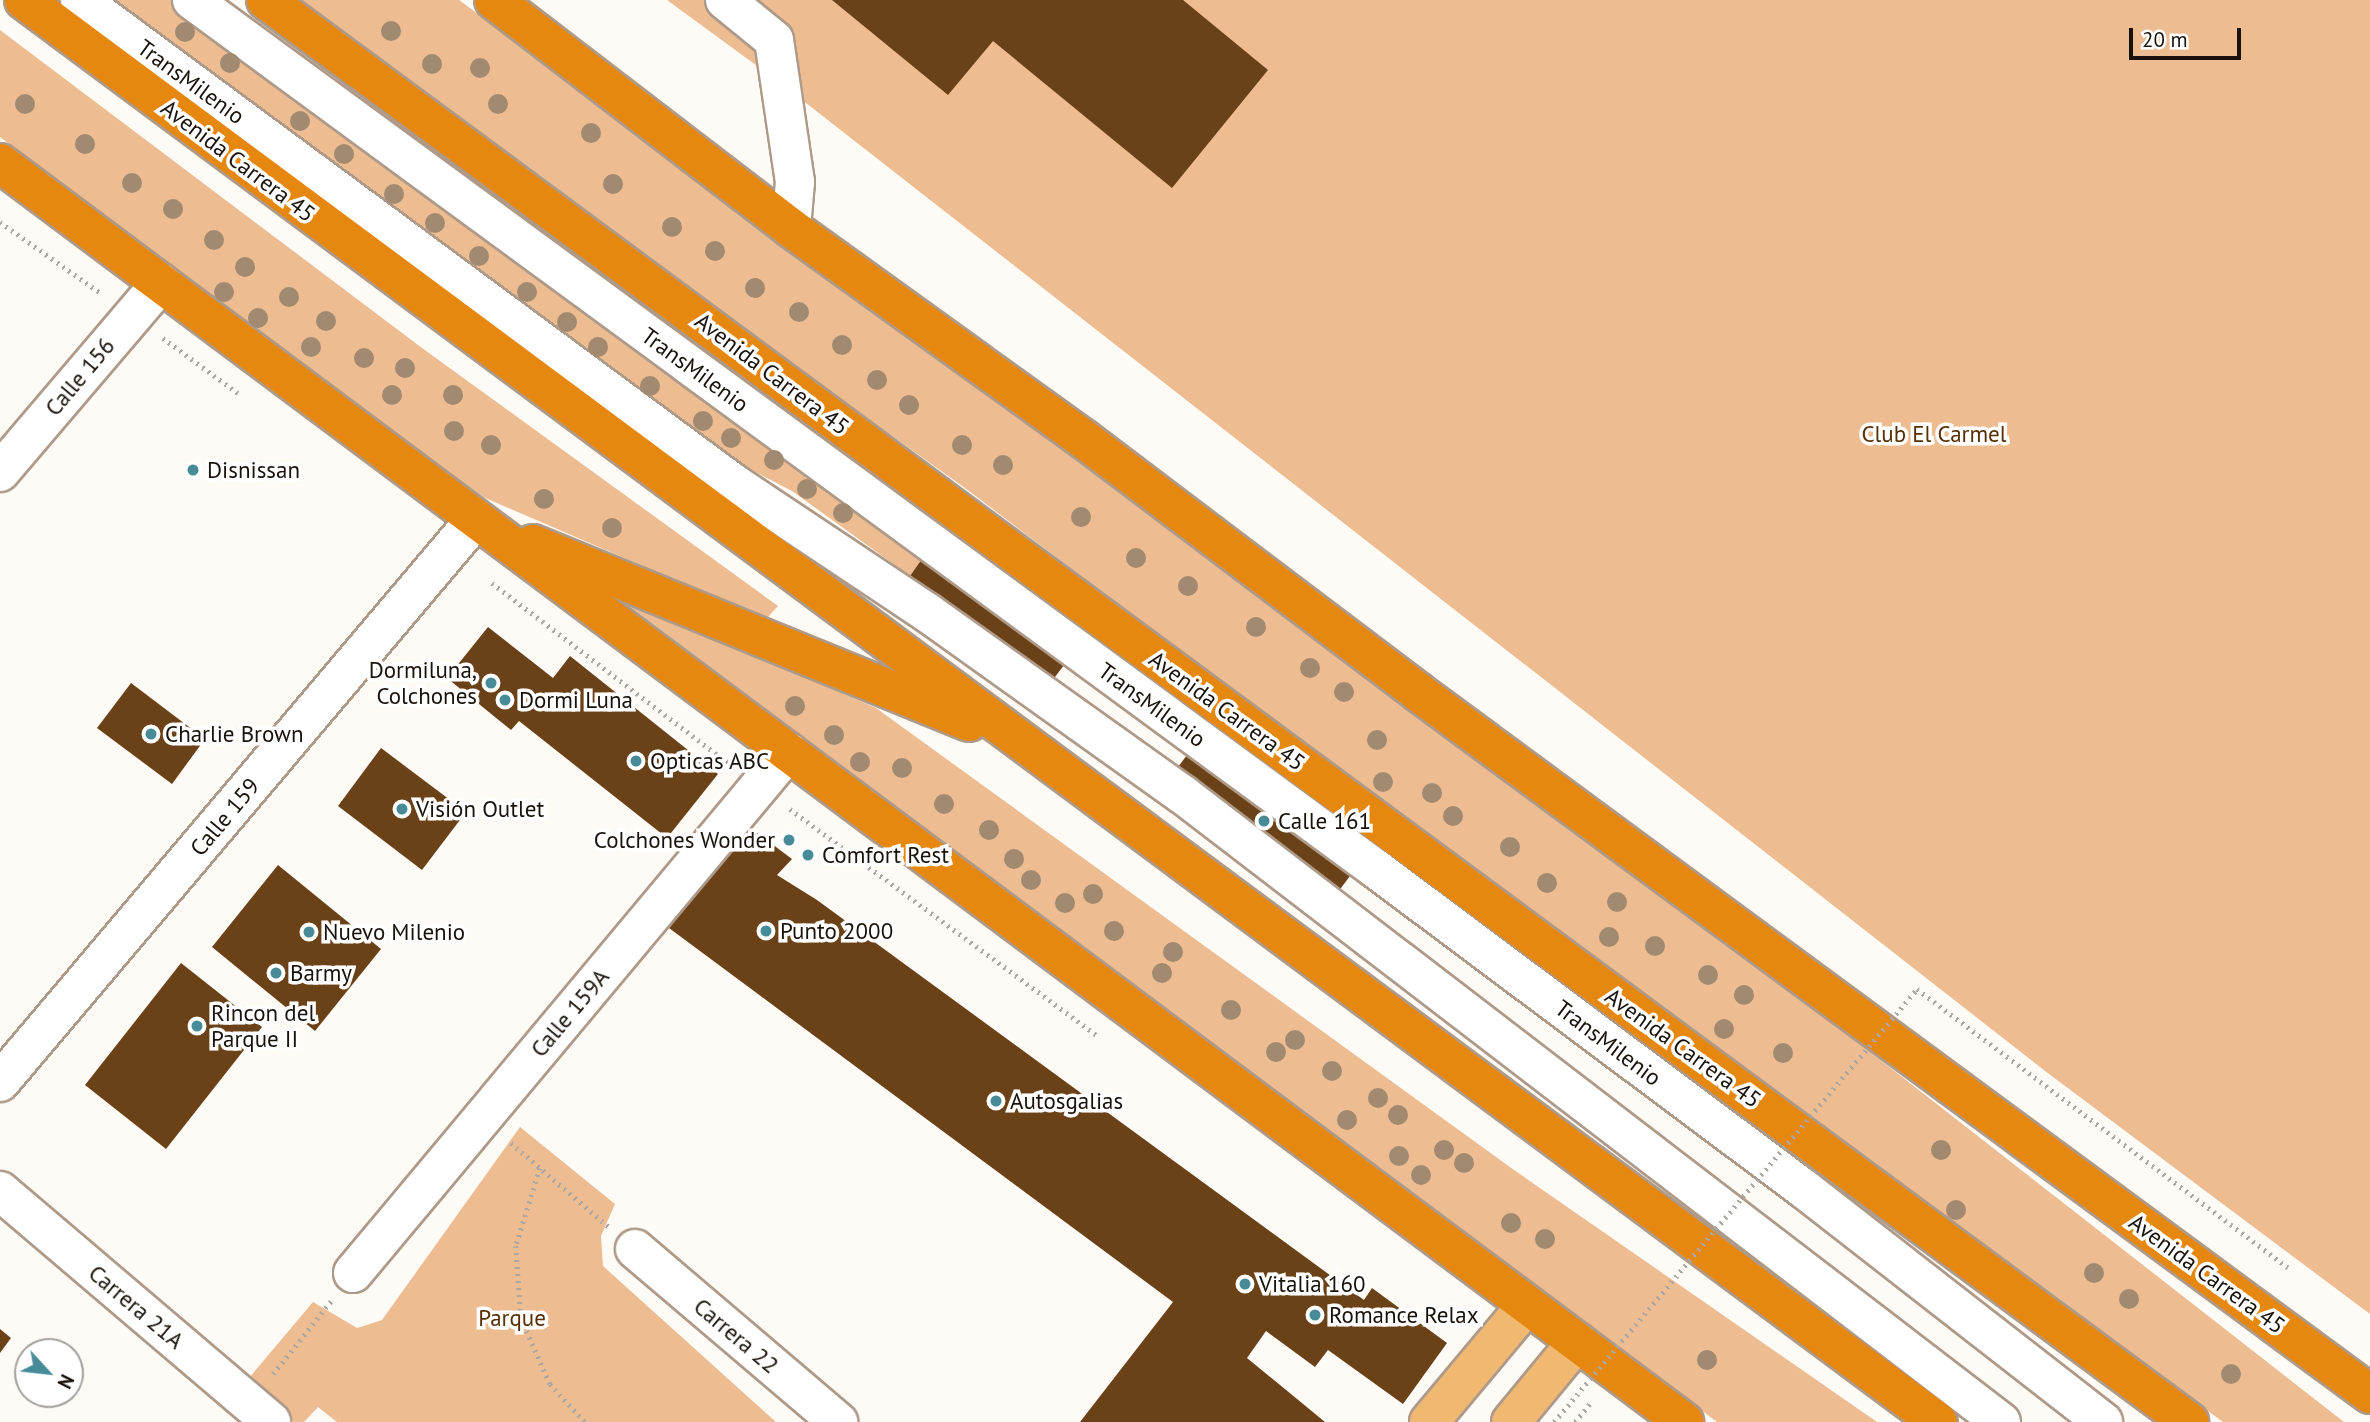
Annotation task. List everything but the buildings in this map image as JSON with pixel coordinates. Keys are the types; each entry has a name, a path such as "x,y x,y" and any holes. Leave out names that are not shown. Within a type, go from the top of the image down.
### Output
{"highway":[{"name":"Avenida Carrera 45","path":"24,0 1938,1422"},
{"name":"Avenida Carrera 45","path":"266,0 2189,1422"},
{"name":"Avenida Carrera 45","path":"494,0 791,228 1085,440 1418,692 2370,1394"},
{"path":"3,166 1684,1422"},
{"path":"476,519 860,673 1036,751"},
{"path":"2324,1362 2370,1417"}],"main road":[{"path":"1429,1422 1527,1305"},
{"path":"1511,1422 1577,1342"}],"street":[{"name":"TransMilenio","path":"192,0 1376,869 1804,1189 2103,1422"},
{"path":"725,0 774,40"},
{"path":"770,0 795,182 791,228"},
{"name":"TransMilenio","path":"90,5 733,483 928,613 1182,794 2001,1422"},
{"name":"Calle 156","path":"0,472 161,284"},
{"name":"Calle 159","path":"0,1082 476,519"},
{"name":"Calle 159A","path":"353,1273 788,752"},
{"name":"Carrera 21A","path":"0,1191 260,1413"},
{"name":"Carrera 22","path":"635,1249 838,1422"}],"path":[{"path":"0,222 133,315 242,396"},
{"path":"450,551 758,786 1106,1042"},
{"path":"1554,1422 1917,989 2288,1268"},
{"path":"585,1422 550,1384 522,1318 516,1246 540,1168 635,1249"},
{"path":"260,1413 353,1273"},
{"path":"1552,1372 1601,1408"}],"green space":[{"path":"106,0 173,0 924,556 910,576 792,491 699,443"},
{"path":"302,0 459,0 1760,966 2344,1422 2223,1422 1374,798 965,488 707,304"},
{"name":"Club El Carmel","path":"667,0 2370,0 2370,1314 2049,1074 783,85"},
{"path":"0,30 422,348 778,606 766,619 483,497 289,357 0,137"},
{"path":"613,594 876,708 1514,1170 1877,1422 1717,1422"},
{"name":"Parque","path":"520,1127 615,1204 601,1236 603,1266 776,1422 337,1422 318,1407 304,1422 294,1422 244,1384 313,1302 357,1328 382,1320"}],"place":[{"name":"Disnissan","path":"193,470"},
{"name":"Dormiluna, Colchones","path":"491,683"},
{"name":"Dormi Luna","path":"505,700"},
{"name":"Charlie Brown","path":"151,734"},
{"name":"Opticas ABC","path":"636,761"},
{"name":"Visión Outlet","path":"402,809"},
{"name":"Calle 161","path":"1264,821"},
{"name":"Colchones Wonder","path":"789,840"},
{"name":"Comfort Rest","path":"808,855"},
{"name":"Punto 2000","path":"766,931"},
{"name":"Nuevo Milenio","path":"309,932"},
{"name":"Barmy","path":"276,973"},
{"name":"Rincon del Parque II","path":"197,1026"},
{"name":"Autosgalias","path":"996,1101"},
{"name":"Vitalia 160","path":"1245,1284"},
{"name":"Romance Relax","path":"1315,1315"}]}
